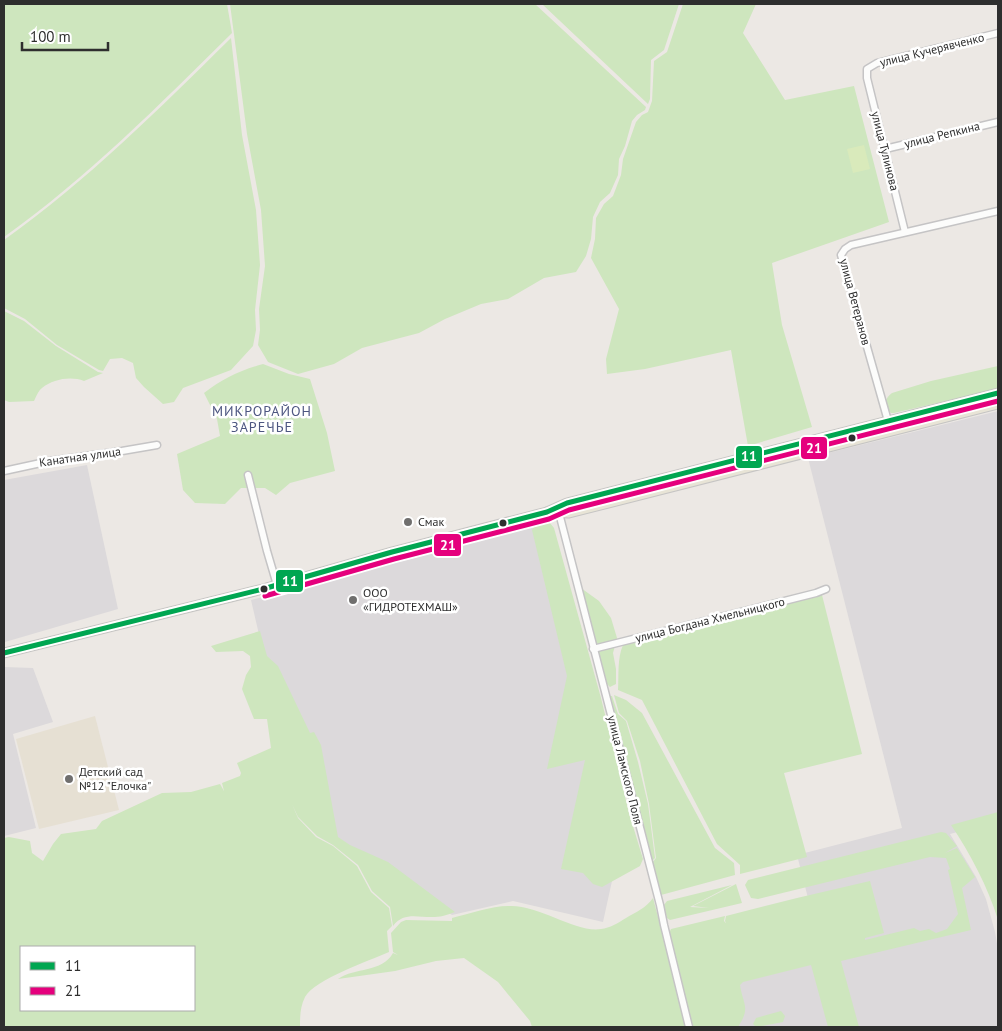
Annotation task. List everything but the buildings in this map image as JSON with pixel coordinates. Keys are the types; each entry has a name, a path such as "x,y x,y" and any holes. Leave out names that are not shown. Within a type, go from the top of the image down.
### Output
{"main road":[{"path":"4,653 277,585 392,552 547,512 567,503 998,392"},
{"path":"547,512 569,513 796,457 998,404"},
{"path":"887,421 889,433"},
{"path":"792,445 796,457"}],"street":[{"name":"улица Кучерявченко","path":"867,69 877,63 998,33"},
{"name":"улица Тулинова","path":"867,69 867,78 905,232"},
{"name":"улица Репкина","path":"885,149 998,122"},
{"name":"улица Ветеранов","path":"887,421 841,255 844,249 851,245 998,210"},
{"name":"Канатная улица","path":"4,471 50,460 122,452 157,445"},
{"path":"248,475 277,585"},
{"name":"улица Ламского Поля","path":"559,513 660,904 689,1027"},
{"name":"улица Богдана Хмельницкого","path":"593,649 826,589"}],"shaded area":[{"path":"998,411 998,821 950,834 976,877 986,899 995,932 998,949 998,1027 841,1027 797,855 902,828 808,458"},
{"path":"87,465 118,609 5,642 4,480"},
{"path":"533,527 570,680 612,881 603,922 513,901 452,915 393,871 336,839 316,745 264,656 251,600"},
{"path":"4,667 33,668 53,722 13,734 36,828 4,836"},
{"name":"Детский сад №12 \"Елочка\"","path":"95,716 119,810 39,829 16,739"},
{"path":"806,907 838,1027 695,1027"}],"green space":[{"path":"4,4 227,4 232,33 150,114 93,166 4,237"},
{"path":"230,4 535,4 646,107 632,121 619,159 618,175 610,193 600,202 593,217 591,239 586,256 576,272 544,278 508,299 481,304 445,319 419,333 362,348 334,364 298,374 268,362 258,345 260,330 259,309 265,266 261,210 247,134"},
{"path":"542,4 679,4 664,50 651,60 650,99 648,104"},
{"path":"683,4 756,4 743,33 785,100 854,86 889,222 772,263 782,325 812,427 748,446 731,350 645,369 607,374 606,359 619,309 591,258 595,239 596,218 604,204 613,196 636,122 642,115 648,112 652,101 654,61 667,52"},
{"path":"231,38 242,135 256,210 260,265 255,310 256,330 253,346 231,370 183,388 174,402 163,404 136,378 133,363 122,358 110,359 103,371 99,370 57,345 25,319 4,308 4,240 64,194 122,144"},
{"path":"864,145 870,169 853,173 847,149"},
{"path":"4,311 24,321 56,346 98,372 103,373 84,381 68,379 51,382 41,389 34,401 9,402 4,400"},
{"path":"263,364 289,374 310,379 327,433 335,471 290,483 276,495 265,488 241,488 225,504 195,503 183,490 177,454 220,436 217,419 204,393 232,376"},
{"path":"998,366 998,389 894,413 891,413 886,405 887,398 892,393 931,381"},
{"path":"998,397 998,400 896,425 899,422"},
{"path":"777,453 779,456 566,510 565,508 572,504"},
{"path":"550,523 554,528 601,698 629,813 643,859 640,866 602,887 593,884 583,873 561,869 585,760 547,769 567,676 532,530 535,525"},
{"path":"581,588 599,601 611,618 617,638 613,653 616,684 610,687 605,682"},
{"path":"822,595 862,754 784,773 807,857 740,874 740,865 717,844 642,700 618,690 621,650 623,645"},
{"path":"260,631 267,656 278,666 310,733 314,732 321,745 338,837 350,845 388,862 455,912 438,917 412,916 402,918 393,926 390,907 372,891 358,865 333,845 317,836 298,817 292,804 298,818 316,837 333,846 357,866 371,892 389,908 392,926 387,931 389,952 331,977 311,990 302,1004 300,1027 4,1027 4,838 9,837 30,841 32,853 43,861 61,834 96,829 102,821 162,793 191,792 220,784 224,791 222,783 240,776 241,773 237,763 271,748 267,719 254,719 242,689 246,675 251,667 250,656 243,651 216,652 211,646"},
{"path":"614,695 626,700 642,713 715,848 734,863 735,875 661,895 652,863 656,858 649,804 640,761 627,721 619,713"},
{"path":"612,696 618,714 626,721 638,762 648,804 655,858 651,862 609,699"},
{"path":"998,812 998,920 978,871 951,825"},
{"path":"941,832 946,833 957,846 945,853 957,848 975,877 962,888 971,930 841,961 859,1027 828,1027 811,965 743,982 740,985 745,1010 738,1027 693,1027 669,933 671,929 725,916 724,921 726,923 726,916 870,881 884,933 865,938 865,940 914,928 920,931 929,929 936,933 947,929 958,914 948,870 950,869 946,858 930,857 758,899 751,898 745,885 748,880"},
{"path":"736,884 742,903 670,920 667,918 664,905 667,901 732,885 690,907 709,908 693,906"},
{"path":"653,898 687,1027 532,1027 530,1021 498,982 464,958 436,961 395,971 338,979 345,975 382,964 393,953 398,955 393,952 391,933 401,922 406,920 452,921 452,918 473,912 508,906 532,909 580,927 601,929 608,928 637,912"},
{"path":"781,1011 785,1016 783,1022 756,1027 753,1024 756,1018"}],"transit line":[{"name":"11","path":"4,653 263,589 392,552 547,512 567,503 998,393"},
{"name":"21","path":"265,596 394,559 549,519 569,510 998,401"}],"place":[{"name":"Смак","path":"408,522"},
{"name":"ООО «ГИДРОТЕХМАШ»","path":"353,600"},
{"name":"Детский сад №12 \"Елочка\"","path":"69,779"}],"district":[{"name":"МИКРОРАЙОН ЗАРЕЧЬЕ","path":"262,420"}]}
